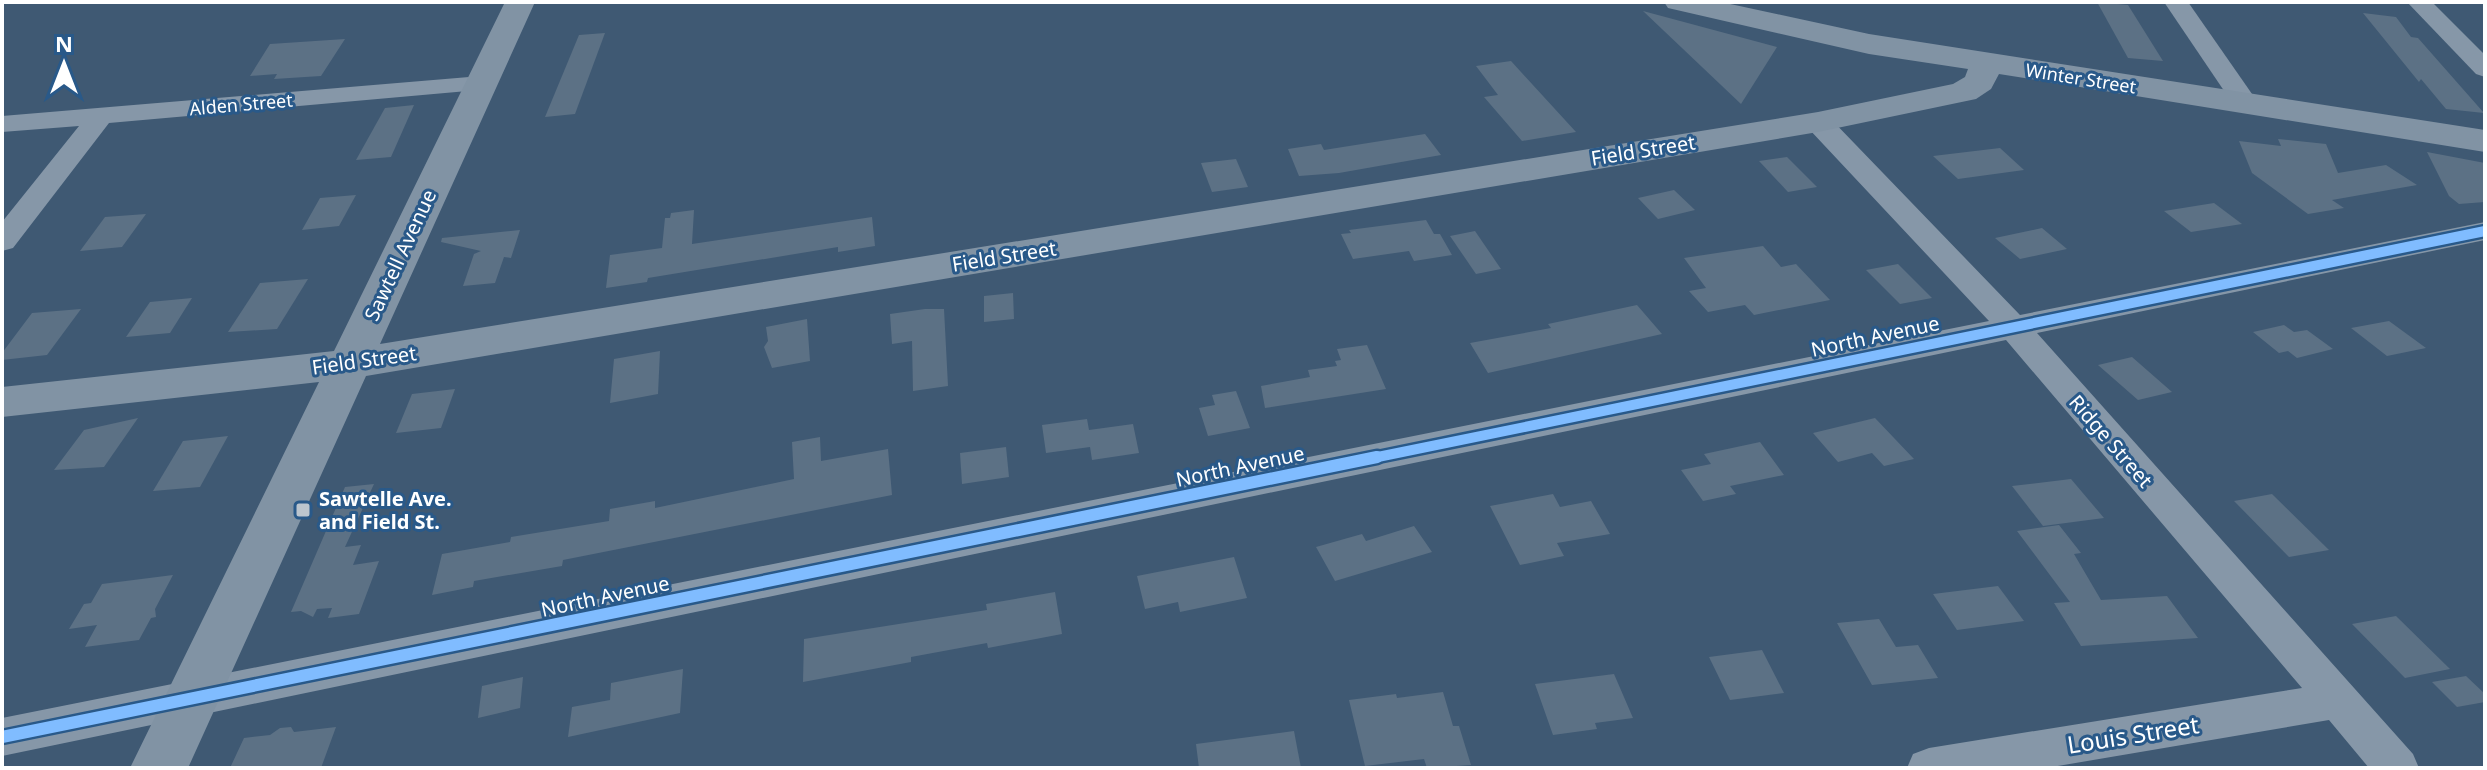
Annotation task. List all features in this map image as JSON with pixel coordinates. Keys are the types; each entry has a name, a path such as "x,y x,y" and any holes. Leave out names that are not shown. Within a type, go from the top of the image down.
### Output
{"street":[{"name":"Sawtell Avenue","path":"159,768 520,2"},
{"name":"Winter Street","path":"1679,2 1869,44 2485,141"},
{"path":"2176,2 2246,104"},
{"path":"2419,2 2485,69"},
{"name":"Field Street","path":"2,402 349,364 1818,122 1964,92 1979,82 1987,63"},
{"name":"Alden Street","path":"2,124 481,84"},
{"path":"2,242 101,115"},
{"name":"Ridge Street","path":"1818,122 2012,326 2397,768"},
{"name":"North Avenue","path":"2,737 2485,231"},
{"name":"Louis Street","path":"1929,768 2337,701"}],"building":[{"path":"2097,2 2128,5 2163,61 2128,58"},
{"path":"1643,11 1777,47 1741,104"},
{"path":"2363,13 2396,17 2411,37 2418,38 2484,113 2446,109 2421,79 2419,82"},
{"path":"605,33 575,114 545,117 579,35"},
{"path":"345,39 321,76 274,79 277,74 250,76 270,44"},
{"path":"1511,61 1576,132 1522,141 1484,97 1498,95 1476,66"},
{"path":"414,105 391,157 356,160 385,108"},
{"path":"1425,134 1441,155 1339,173 1299,176 1288,149 1321,144 1324,150"},
{"path":"2278,139 2326,144 2338,173 2386,165 2417,185 2332,200 2344,208 2308,214 2252,173 2239,141 2281,146"},
{"path":"2000,148 2024,170 1958,179 1933,156"},
{"path":"2427,152 2485,163 2485,202 2459,204 2449,196"},
{"path":"1787,157 1817,187 1788,192 1759,161"},
{"path":"1236,159 1248,187 1212,192 1201,163"},
{"path":"1674,190 1695,210 1658,219 1638,198"},
{"path":"356,195 339,226 302,230 320,198"},
{"path":"2214,203 2242,224 2191,232 2164,211"},
{"path":"694,210 692,244 872,217 875,246 838,252 838,247 648,278 647,282 606,288 610,255 662,248 665,218 670,218 671,213"},
{"path":"146,214 122,247 80,251 105,217"},
{"path":"1426,220 1434,234 1440,234 1452,255 1414,261 1409,251 1353,259 1341,234 1351,233 1349,230"},
{"path":"2042,228 2067,249 2020,259 1995,238"},
{"path":"520,230 511,258 504,257 495,283 463,286 474,254 481,251 441,242 442,238"},
{"path":"1475,231 1501,269 1476,274 1450,236"},
{"path":"1763,246 1781,267 1796,264 1830,300 1754,315 1745,305 1708,312 1689,291 1706,288 1684,258"},
{"path":"1898,264 1932,298 1900,304 1866,270"},
{"path":"308,279 277,329 228,332 260,283"},
{"path":"1013,293 1014,319 984,322 984,296"},
{"path":"192,298 170,333 126,337 150,302"},
{"path":"1637,305 1662,334 1488,373 1470,343 1551,328 1548,324"},
{"path":"81,309 47,355 2,360 2,353 32,313"},
{"path":"944,309 948,386 913,391 912,341 892,344 890,314"},
{"path":"807,319 810,361 772,368 764,347 768,341 766,327"},
{"path":"2389,321 2426,348 2387,356 2351,328"},
{"path":"2284,325 2294,332 2307,330 2333,349 2297,358 2288,351 2279,353 2253,332"},
{"path":"1367,345 1386,389 1265,408 1261,386 1310,377 1308,370 1337,366 1335,361 1341,360 1337,349"},
{"path":"660,351 658,394 610,403 614,359"},
{"path":"2132,357 2172,392 2138,400 2098,365"},
{"path":"455,389 441,428 396,433 412,394"},
{"path":"1236,391 1250,428 1208,436 1199,408 1215,405 1212,395"},
{"path":"138,418 104,467 54,470 84,430"},
{"path":"1875,418 1914,459 1884,466 1872,453 1838,462 1813,433"},
{"path":"1087,419 1089,430 1133,424 1139,453 1092,460 1090,447 1046,453 1042,425"},
{"path":"228,436 200,487 153,491 183,441"},
{"path":"820,437 821,461 888,449 892,495 563,560 562,566 474,581 473,587 432,595 442,554 510,542 511,537 609,521 610,509 655,501 655,508 794,479 792,442"},
{"path":"1760,442 1784,475 1730,486 1736,494 1703,501 1681,470 1711,464 1704,454"},
{"path":"1006,447 1009,477 962,484 960,453"},
{"path":"2071,479 2104,518 2043,526 2012,486"},
{"path":"374,484 345,547 361,545 353,565 379,561 359,614 328,618 332,608 317,609 313,617 301,611 291,612 345,487"},
{"path":"1553,494 1560,507 1591,501 1610,534 1557,543 1564,556 1520,565 1490,506"},
{"path":"2272,494 2329,550 2289,557 2234,501"},
{"path":"2059,525 2081,553 2074,554 2101,600 2167,596 2198,638 2081,646 2054,603 2070,602 2017,531"},
{"path":"1414,526 1432,552 1335,581 1316,547 1362,534 1366,541"},
{"path":"1234,557 1247,598 1180,612 1178,602 1145,609 1137,576"},
{"path":"173,575 155,609 156,617 151,618 139,640 85,647 97,625 69,629 84,604 91,603 102,584"},
{"path":"1998,586 2024,621 1957,630 1933,594"},
{"path":"1055,592 1062,634 988,648 987,643 911,657 911,662 803,682 804,639 987,610 986,604"},
{"path":"2396,616 2450,669 2405,678 2352,624"},
{"path":"1879,619 1896,647 1918,645 1938,678 1872,685 1837,623"},
{"path":"1762,650 1784,693 1730,700 1709,657"},
{"path":"683,669 680,713 568,737 572,707 610,700 611,683"},
{"path":"1614,674 1633,718 1595,723 1597,729 1553,735 1535,684"},
{"path":"2466,676 2485,694 2485,702 2457,707 2432,682"},
{"path":"523,677 520,708 478,718 482,686"},
{"path":"1443,692 1453,726 1459,726 1471,765 1427,768 1424,759 1365,766 1349,700"},
{"path":"291,727 294,732 336,727 321,768 230,768 244,738 270,735 280,728"},
{"path":"1294,731 1301,768 1199,768 1196,744"}],"cycle path":[{"path":"2,737 2485,231"}],"place":[{"name":"Sawtelle Ave. and Field St.","path":"303,510"}]}
